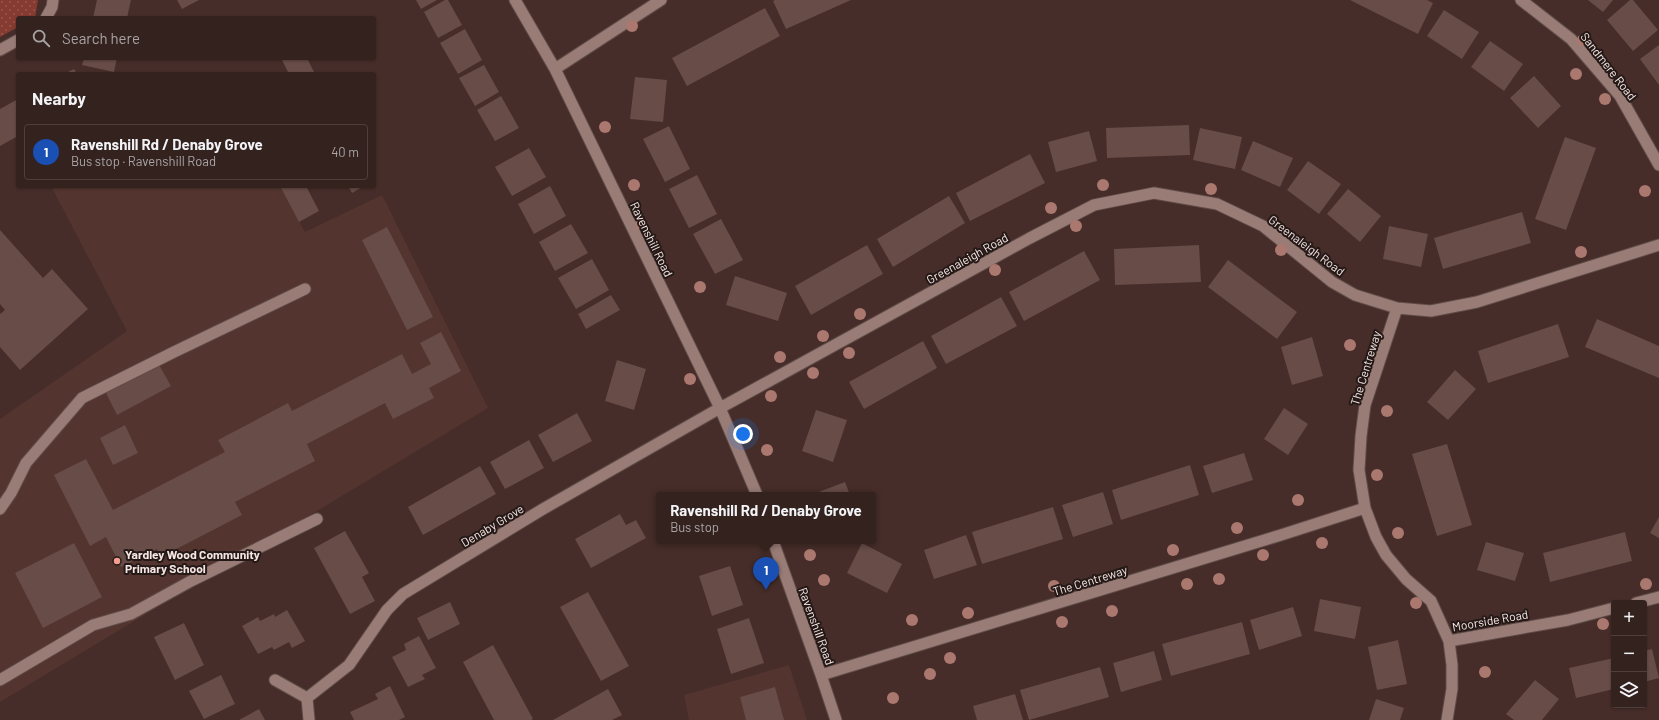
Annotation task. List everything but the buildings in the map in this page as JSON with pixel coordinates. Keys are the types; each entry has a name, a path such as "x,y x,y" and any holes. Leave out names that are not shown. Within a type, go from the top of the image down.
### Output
{"street":[{"path":"47,16 52,7 53,0"},
{"name":"Ravenshill Road","path":"515,0 555,69 720,408 756,492"},
{"path":"555,69 661,0"},
{"name":"Sandmere Road","path":"1521,0 1571,39 1620,96 1659,165"},
{"path":"0,50 16,41"},
{"name":"Greenaleigh Road","path":"720,408 1030,238 1094,206 1154,193 1217,204 1263,226 1332,282 1355,295 1397,308 1431,311 1477,302 1659,245"},
{"path":"0,509 11,493 26,463 82,398 305,289"},
{"name":"The Centreway","path":"1397,308 1365,405 1359,470 1365,508 1376,537 1386,555 1406,579 1432,601 1449,641"},
{"name":"Denaby Grove","path":"307,698 349,665 383,615 403,594 543,509 720,408"},
{"name":"The Centreway","path":"821,676 1365,508"},
{"path":"0,680 93,625 131,614 191,581 317,519"},
{"name":"Ravenshill Road","path":"774,544 836,720"},
{"path":"1647,600 1659,597"},
{"name":"Moorside Road","path":"1447,720 1452,688 1452,665 1449,641 1568,620 1611,609"},
{"path":"275,680 307,698 310,720"}],"shaded area":[{"path":"0,0 38,0 35,16 16,16 16,28 0,37"},
{"name":"Yardley Wood Community Primary School","path":"52,188 281,188 305,232 382,195 488,408 0,702 0,419 127,331"},
{"path":"789,665 807,720 689,720 684,695"}],"place":[{"name":"Yardley Wood Community Primary School","path":"117,561"},
{"name":"Ravenshill Rd / Denaby Grove","path":"766,590"}]}
